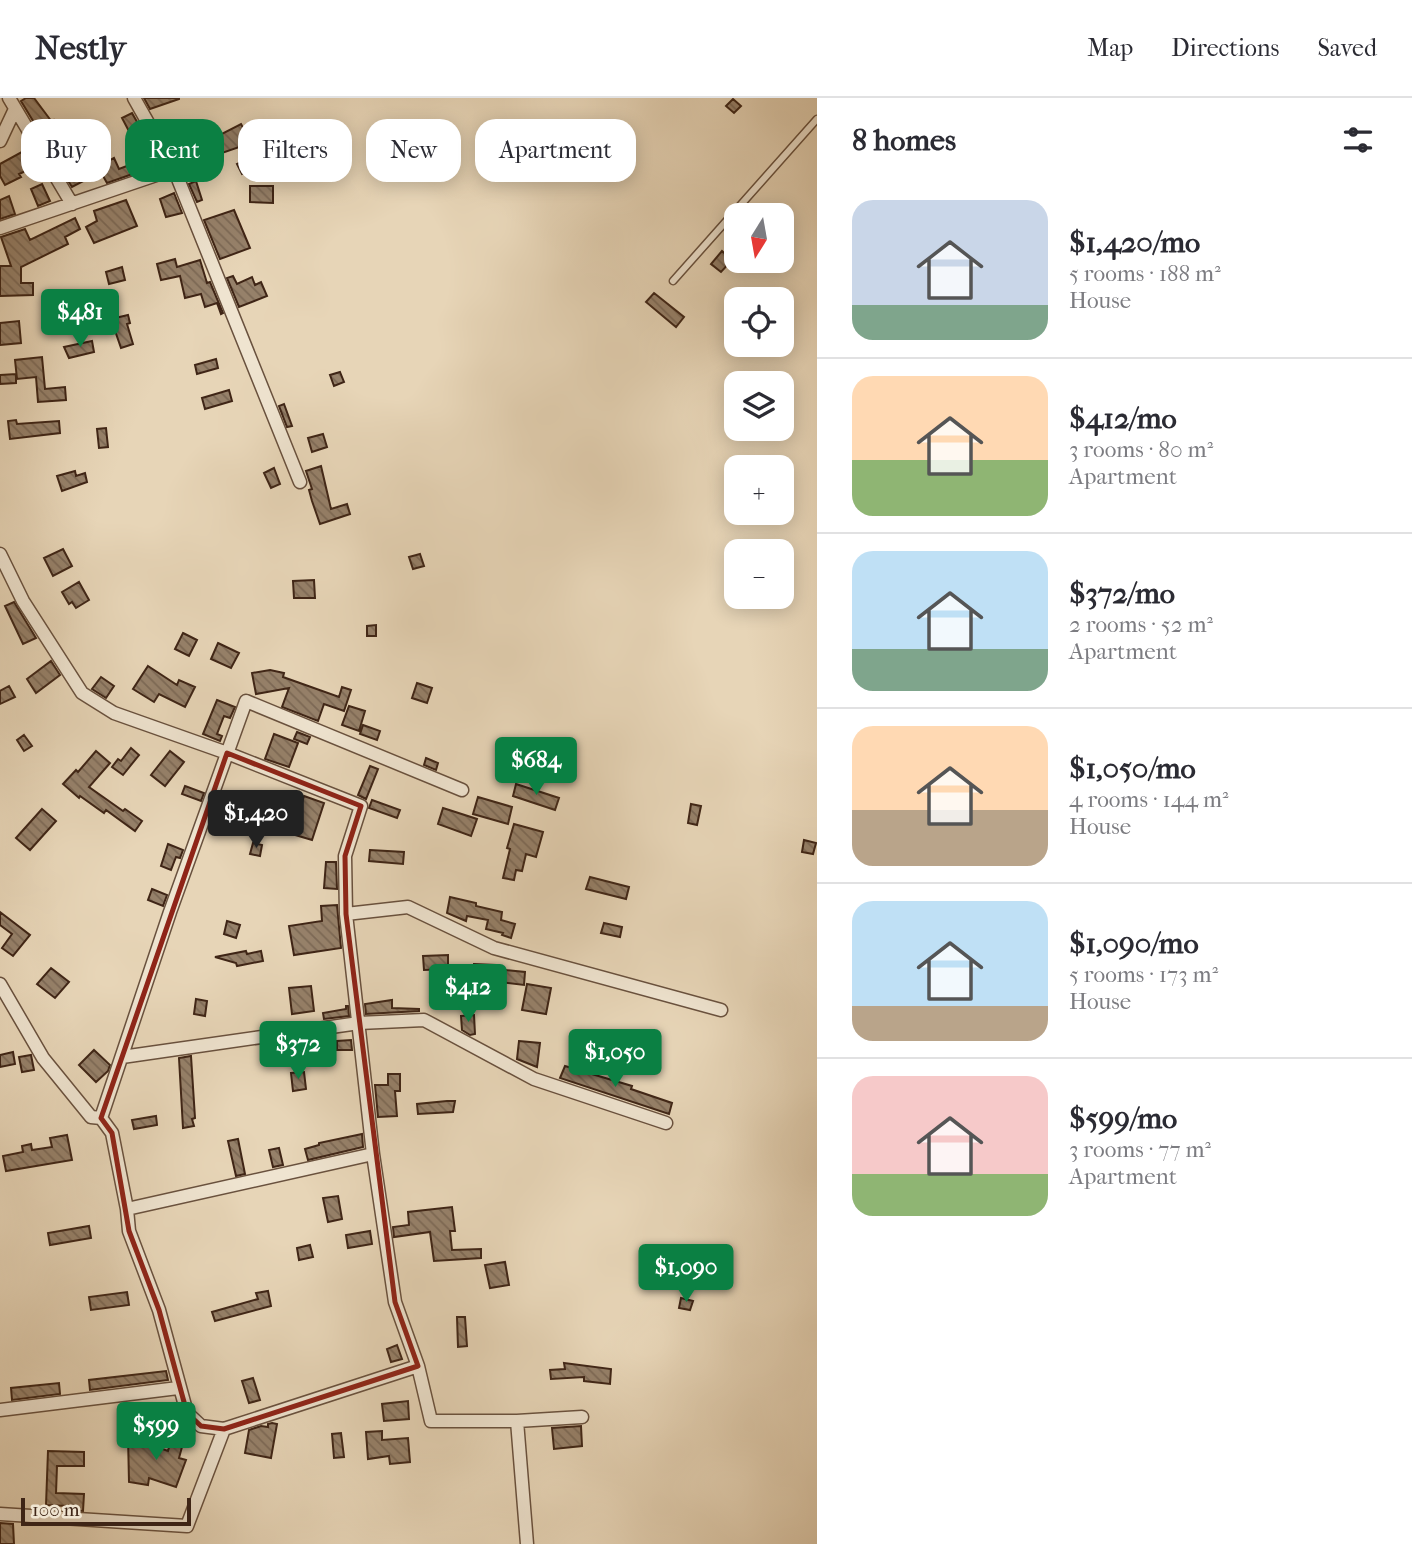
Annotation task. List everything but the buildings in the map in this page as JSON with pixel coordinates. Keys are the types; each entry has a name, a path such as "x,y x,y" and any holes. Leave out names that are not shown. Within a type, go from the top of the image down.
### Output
{"street":[{"path":"134,98 146,119"},
{"path":"12,104 72,204"},
{"path":"0,141 12,104"},
{"path":"0,228 136,182"},
{"path":"179,182 300,482"},
{"path":"0,554 23,601 82,693 114,713 227,753 361,806 345,856 346,914 373,1154 395,1302 418,1366 431,1421 517,1421 582,1417"},
{"path":"101,1118 170,912 246,701 462,790"},
{"path":"346,914 408,908 494,948 721,1010"},
{"path":"0,984 43,1058 91,1117 101,1118 112,1133 129,1231 159,1310 178,1388 187,1413 201,1426 224,1429 418,1366"},
{"path":"122,1058 359,1023 424,1020 534,1079 666,1123"},
{"path":"127,1209 373,1154"},
{"path":"0,1410 178,1388"},
{"path":"517,1421 527,1544"},
{"path":"0,1514 187,1526 224,1429"}],"lane":[{"path":"673,281 817,118"}],"highlighted area":[{"path":"227,753 361,806 345,856 346,914 395,1302 418,1366 224,1429 201,1426 187,1413 159,1310 129,1231 112,1133 101,1118"}]}
